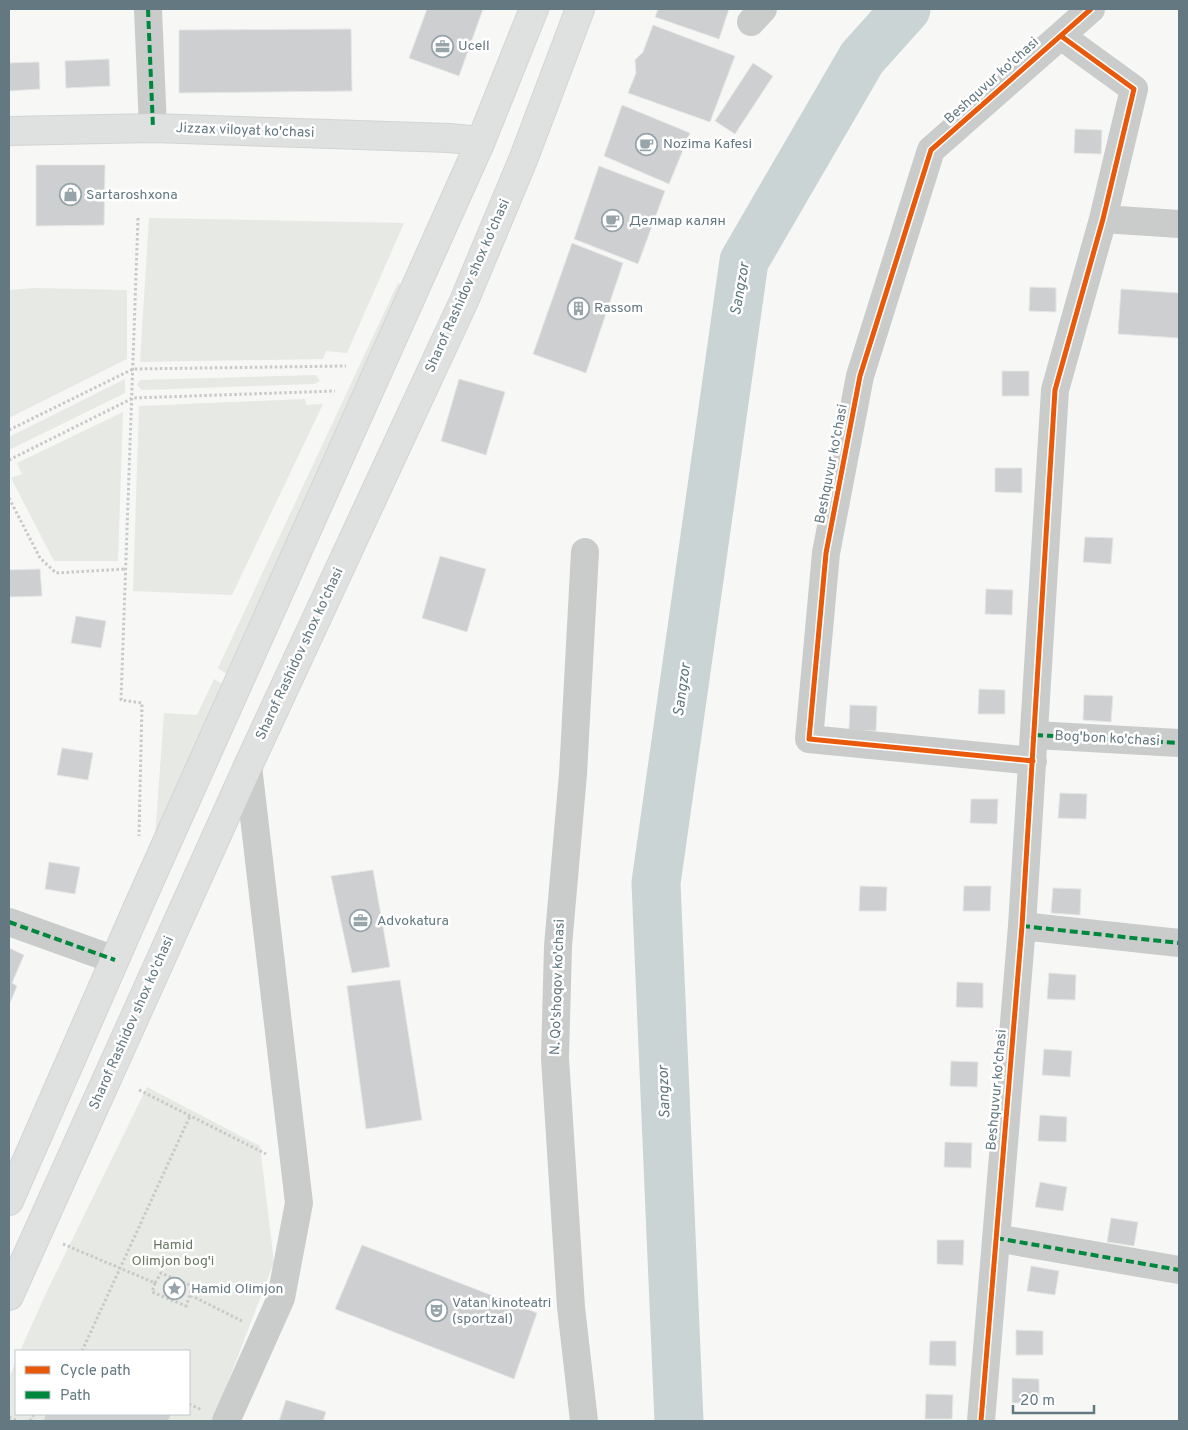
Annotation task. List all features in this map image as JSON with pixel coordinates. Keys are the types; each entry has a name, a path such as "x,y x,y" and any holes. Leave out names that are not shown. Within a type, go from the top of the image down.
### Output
{"main road":[{"path":"9,1201 481,141 534,9"},
{"name":"Sharof Rashidov shox ko'chasi","path":"9,1296 248,766 464,300 523,160 580,9"},
{"name":"Jizzax viloyat ko'chasi","path":"9,131 153,128 449,138 481,141"}],"street":[{"path":"148,9 153,128"},
{"name":"Beshquvur ko'chasi","path":"1034,748 809,739 826,553 860,376 931,150 1091,9"},
{"name":"Beshquvur ko'chasi","path":"981,1421 1022,926 1055,390 1103,219 1134,89 1061,36"},
{"path":"1103,219 1179,224"},
{"name":"N. Qo'shoqov ko'chasi","path":"584,1421 571,1307 555,1058 558,946 573,774 585,552"},
{"name":"Bog'bon ko'chasi","path":"1034,748 1179,743"},
{"path":"226,1421 281,1298 298,1203 248,766"},
{"path":"9,922 115,960"},
{"path":"1022,926 1179,943"},
{"path":"996,1238 1179,1270"}],"path":[{"path":"138,218 121,700 142,703 138,839"},
{"path":"9,430 133,369 346,366"},
{"path":"9,460 133,398 335,391"},
{"path":"9,498 40,558 56,573 125,569"},
{"path":"139,1090 294,1168"},
{"path":"82,1350 190,1116"},
{"path":"37,1232 155,1283"},
{"path":"161,1273 192,1286 186,1306 152,1292 155,1283 161,1273"},
{"path":"190,1295 267,1332"},
{"path":"9,1417 18,1421"}],"green space":[{"path":"149,218 404,223 347,353 326,351 323,359 140,362"},
{"path":"398,283 409,288 233,679 218,668"},
{"path":"35,288 127,290 127,359 9,418 9,290"},
{"path":"316,375 320,381 314,384 142,390 137,385 140,380"},
{"path":"125,379 125,393 9,450 9,437"},
{"path":"305,399 306,405 323,404 232,595 133,591 139,406"},
{"path":"123,412 118,561 54,561 11,478 22,474 17,463"},
{"path":"214,679 229,688 154,852 164,713 197,715"},
{"name":"Hamid Olimjon bog'i","path":"147,1087 260,1146 274,1262 213,1421 9,1421 9,1378 15,1363 15,1415 190,1415 190,1350 20,1350 48,1289"}],"building":[{"path":"427,9 483,9 459,76 409,58"},
{"path":"658,9 729,9 719,39 655,17"},
{"path":"653,25 735,56 710,122 628,93 636,73 635,60 643,52"},
{"path":"351,29 352,91 179,93 179,30"},
{"path":"109,59 110,86 66,88 65,61"},
{"path":"39,62 40,89 9,91 9,63"},
{"path":"753,63 773,76 735,134 715,121"},
{"name":"Nozima Kafesi","path":"622,105 690,133 669,184 604,156"},
{"path":"1075,129 1102,130 1101,154 1074,153"},
{"name":"Sartaroshxona","path":"36,165 105,165 104,225 36,226"},
{"path":"599,166 665,191 638,264 574,239"},
{"name":"Rassom","path":"572,243 623,263 586,373 533,354"},
{"path":"1030,287 1056,288 1056,312 1029,311"},
{"path":"1121,289 1179,293 1179,338 1118,334"},
{"path":"1002,371 1029,371 1029,396 1002,396"},
{"path":"459,379 505,392 486,455 441,441"},
{"path":"995,468 1022,468 1022,493 995,492"},
{"path":"1085,537 1113,538 1111,564 1083,562"},
{"path":"440,556 486,569 467,632 422,618"},
{"path":"40,569 42,596 9,597 9,570"},
{"path":"986,589 1013,590 1012,615 985,614"},
{"path":"76,616 106,621 101,648 71,643"},
{"path":"979,689 1005,690 1005,714 978,714"},
{"path":"1084,695 1113,696 1111,722 1083,720"},
{"path":"850,705 877,706 876,731 849,730"},
{"path":"62,748 93,753 88,780 57,775"},
{"path":"1060,793 1087,794 1086,819 1058,818"},
{"path":"971,799 998,799 997,824 970,823"},
{"path":"49,862 80,867 75,894 45,889"},
{"name":"Advokatura","path":"373,870 390,967 352,973 331,876"},
{"path":"860,886 887,887 886,911 859,911"},
{"path":"964,886 991,886 990,911 963,911"},
{"path":"1053,888 1081,889 1080,915 1051,913"},
{"path":"9,948 24,955 12,983 17,986 10,1003"},
{"path":"1049,973 1076,975 1075,1000 1047,999"},
{"path":"400,980 422,1120 366,1129 347,986"},
{"path":"957,982 983,983 983,1008 956,1007"},
{"path":"1044,1049 1072,1051 1070,1077 1042,1075"},
{"path":"951,1061 978,1062 977,1087 950,1086"},
{"path":"1040,1115 1067,1117 1066,1142 1038,1141"},
{"path":"945,1142 972,1143 971,1168 944,1167"},
{"path":"1040,1182 1067,1187 1063,1211 1035,1207"},
{"path":"1111,1218 1138,1222 1134,1246 1107,1242"},
{"path":"937,1240 964,1240 963,1265 937,1264"},
{"name":"Vatan kinoteatri (sportzal)","path":"362,1245 537,1313 514,1379 335,1309"},
{"path":"1031,1266 1059,1271 1055,1295 1027,1291"},
{"path":"1016,1330 1043,1331 1043,1355 1016,1355"},
{"path":"930,1341 956,1341 956,1366 929,1365"},
{"path":"1012,1378 1039,1379 1039,1403 1012,1403"},
{"path":"926,1394 953,1395 952,1419 925,1419"},
{"path":"286,1400 326,1412 323,1421 279,1421"},
{"path":"46,1415 171,1415 168,1421 43,1421"}],"waterway":[{"name":"Sangzor","path":"679,1421 656,883 744,261 862,58 906,9"}],"marked path":[{"path":"148,9 153,128"},
{"path":"1035,735 1179,743"},
{"path":"9,922 115,960"},
{"path":"1022,926 1179,943"},
{"path":"996,1238 1179,1270"}],"cycle path":[{"path":"1033,761 809,739 826,553 860,376 931,150 1091,9"},
{"path":"981,1421 1022,926 1055,390 1103,219 1134,89 1061,36"}],"place":[{"name":"Ucell","path":"442,46"},
{"name":"Nozima Kafesi","path":"647,144"},
{"name":"Sartaroshxona","path":"70,195"},
{"name":"Делмар калян","path":"613,221"},
{"name":"Rassom","path":"578,308"},
{"name":"Advokatura","path":"361,921"},
{"name":"Hamid Olimjon","path":"175,1289"},
{"name":"Vatan kinoteatri (sportzal)","path":"436,1311"}]}
